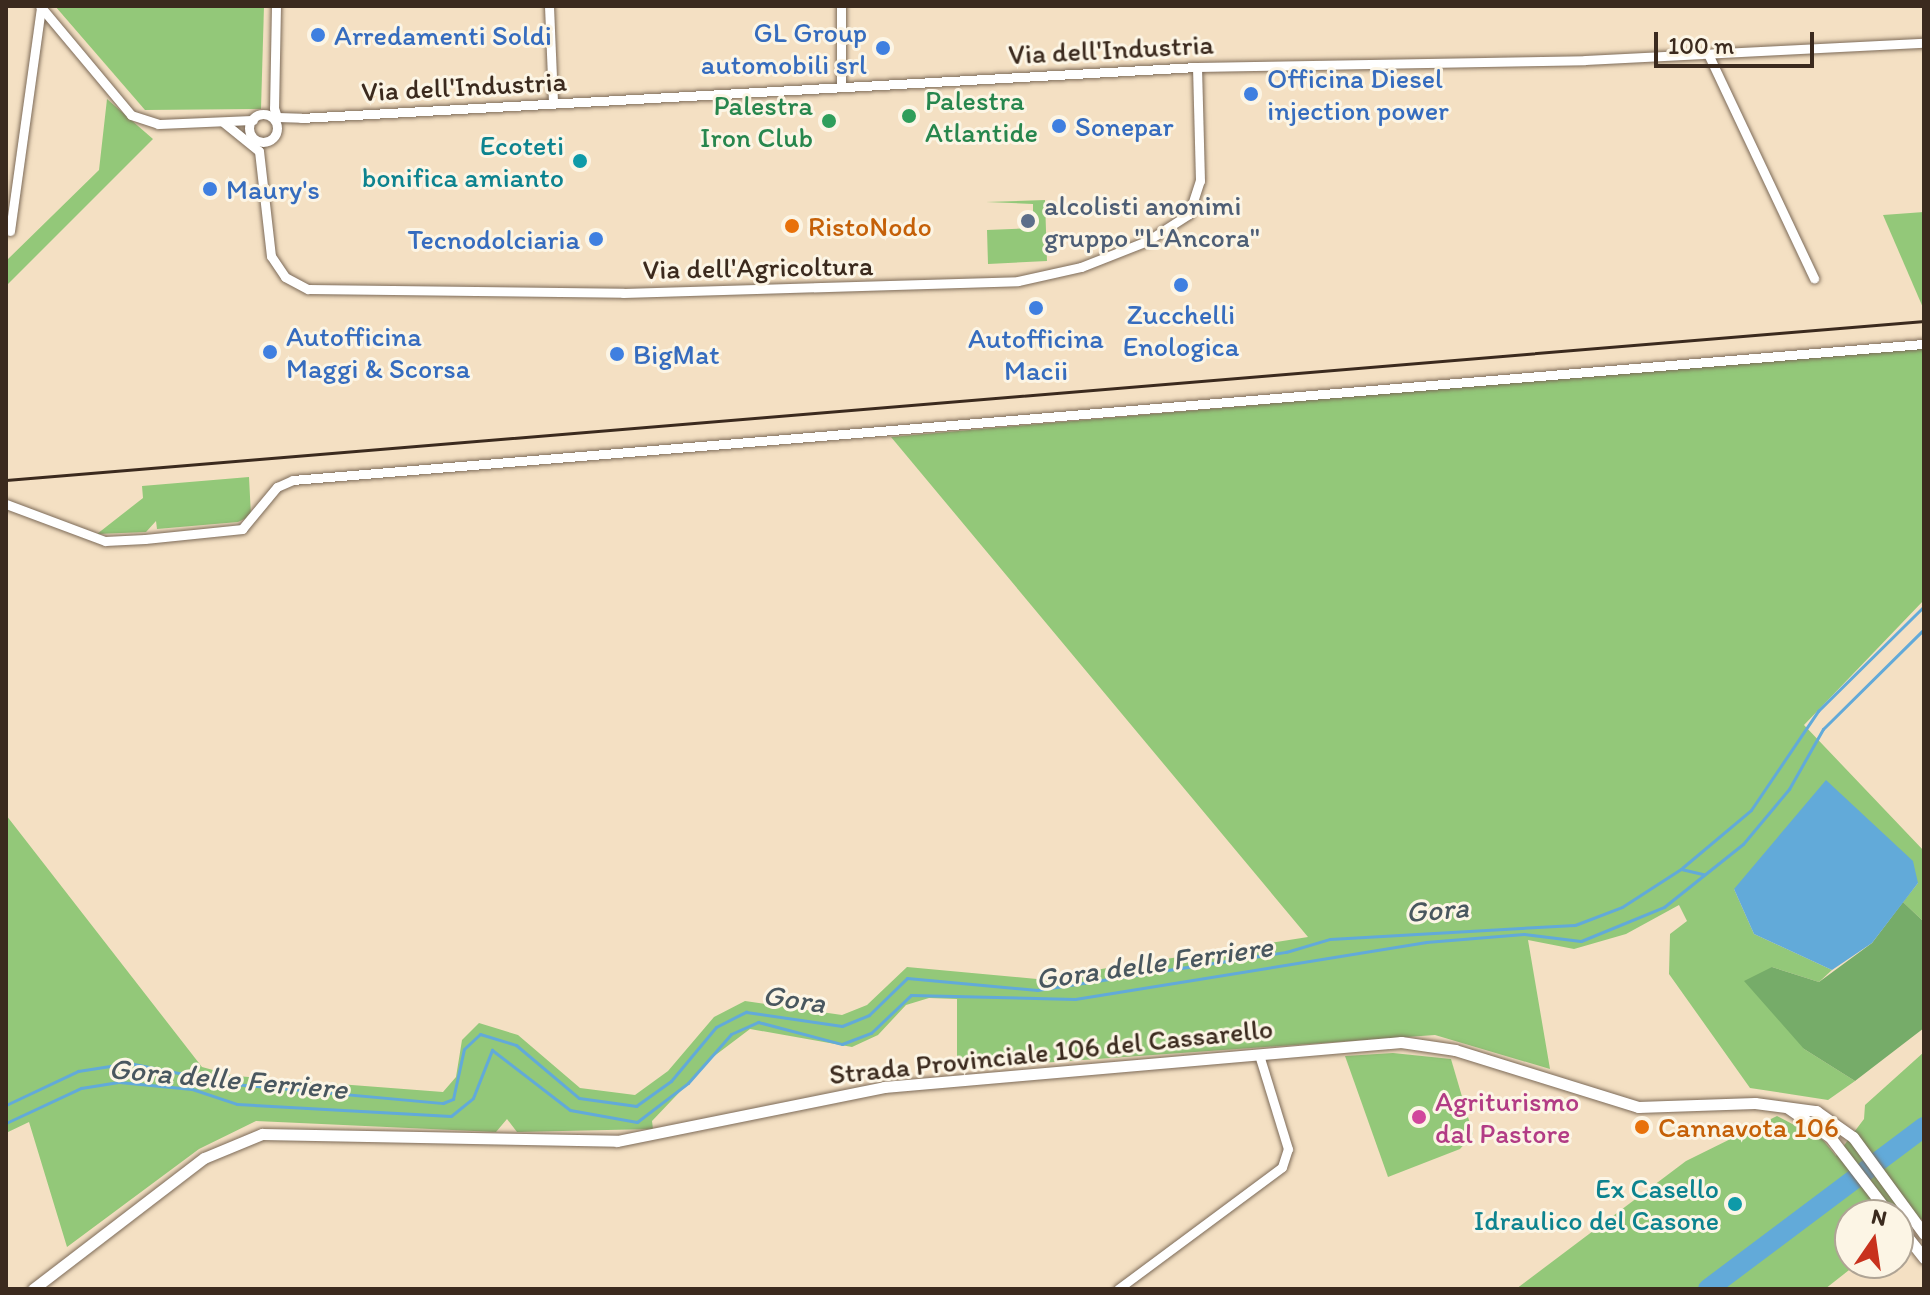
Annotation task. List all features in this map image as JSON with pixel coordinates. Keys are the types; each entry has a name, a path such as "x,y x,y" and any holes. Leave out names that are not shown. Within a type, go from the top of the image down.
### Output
{"street":[{"path":"251,140 246,128 258,118 272,96 276,6"},
{"path":"549,6 553,102"},
{"path":"841,6 841,86"},
{"path":"10,231 40,7"},
{"name":"Via dell'Industria","path":"40,7 131,115 158,124 1197,67 1709,56 1924,43"},
{"path":"1709,56 1814,278"},
{"name":"Via dell'Agricoltura","path":"272,96 277,117 275,133 264,163 271,256 285,277 308,289 623,293 1018,281 1094,262 1189,214 1200,181 1197,67"},
{"name":"Via dell'Industria","path":"251,140 275,133 301,118"},
{"path":"223,122 251,140"},
{"name":"Via dell'Agricoltura","path":"251,140 264,163"},
{"path":"6,504 105,541 132,540 242,529 277,487 293,480 1924,344"},
{"name":"Strada Provinciale 106 del Cassarello","path":"33,1289 204,1158 262,1134 617,1141 884,1087 1418,1043 1638,1107 1781,1104 1816,1111 1853,1137 1924,1234"},
{"path":"1118,1289 1282,1167 1288,1149 1259,1055"},
{"path":"1781,1104 1841,1148 1878,1199"}],"green space":[{"path":"55,6 264,6 261,109 145,110"},
{"path":"107,99 153,139 6,286 6,261 99,170"},
{"path":"1045,200 1047,261 988,264 987,230 1033,228 1033,204 986,202"},
{"path":"1924,212 1924,310 1883,215"},
{"path":"1924,346 1924,600 1804,725 1924,851 1924,922 1903,902 1918,883 1734,889 1754,934 1832,970 1819,982 1772,967 1804,1049 1855,1081 1828,1100 1750,1088 1669,974 1670,934 1687,921 1679,905 1626,934 1574,949 1528,940 1550,1069 1435,1035 957,1069 957,999 929,998 906,1005 878,1035 852,1047 750,1029 713,1057 652,1121 653,1129 517,1132 507,1119 496,1132 256,1121 199,1149 67,1247 29,1122 6,1133 6,815 202,1067 235,1076 443,1092 456,1077 462,1040 479,1023 518,1035 580,1088 635,1095 668,1071 714,1017 745,1001 842,1015 867,1005 907,967 1037,979 1308,937 891,437"},
{"path":"249,477 251,516 238,522 157,529 156,521 146,532 97,534 143,498 142,486"},
{"path":"1903,902 1924,922 1924,1028 1855,1081 1804,1049 1744,981 1772,967 1819,982 1872,943"},
{"path":"1924,1052 1924,1218 1914,1224 1914,1199 1834,1199 1834,1279 1838,1279 1825,1289 1516,1289 1686,1161 1777,1116 1823,1140 1836,1156 1864,1119 1865,1105"},
{"name":"Agriturismo dal Pastore","path":"1393,1053 1451,1059 1473,1134 1460,1149 1388,1177 1345,1056"}],"water":[{"path":"1826,780 1913,861 1918,883 1872,943 1832,970 1754,934 1734,889"}],"waterway":[{"path":"1682,868 1751,810 1818,711 1924,606"},
{"name":"Gora delle Ferriere","path":"6,1123 81,1088 119,1082 192,1089 237,1104 451,1116 473,1098 492,1050 570,1110 637,1122 688,1083 731,1034 758,1022 842,1044 871,1033 911,995 1075,999 1426,942 1524,934 1581,941 1664,907 1743,844 1789,789 1823,729 1924,629"},
{"name":"Gora","path":"6,1105 78,1071 129,1063 233,1084 443,1103 453,1099 464,1049 480,1034 516,1045 579,1098 636,1106 671,1081 716,1027 746,1012 842,1026 869,1015 907,978 1037,990 1286,952 1330,939 1575,925 1622,907 1681,869 1703,874"},
{"path":"1708,1289 1924,1127"}],"railway":[{"path":"6,480 1924,321"}],"place":[{"name":"Arredamenti Soldi","path":"318,35"},
{"name":"GL Group automobili srl","path":"883,48"},
{"name":"Officina Diesel injection power","path":"1251,94"},
{"name":"Palestra Atlantide","path":"909,116"},
{"name":"Palestra Iron Club","path":"829,121"},
{"name":"Sonepar","path":"1059,126"},
{"name":"Ecoteti bonifica amianto","path":"580,161"},
{"name":"Maury's","path":"210,189"},
{"name":"alcolisti anonimi gruppo \"L'Ancora\"","path":"1028,221"},
{"name":"RistoNodo","path":"792,226"},
{"name":"Tecnodolciaria","path":"596,239"},
{"name":"Zucchelli Enologica","path":"1181,285"},
{"name":"Autofficina Macii","path":"1036,308"},
{"name":"Autofficina Maggi & Scorsa","path":"270,352"},
{"name":"BigMat","path":"617,354"},
{"name":"Agriturismo dal Pastore","path":"1419,1117"},
{"name":"Cannavota 106","path":"1642,1127"},
{"name":"Ex Casello Idraulico del Casone","path":"1735,1204"}]}
